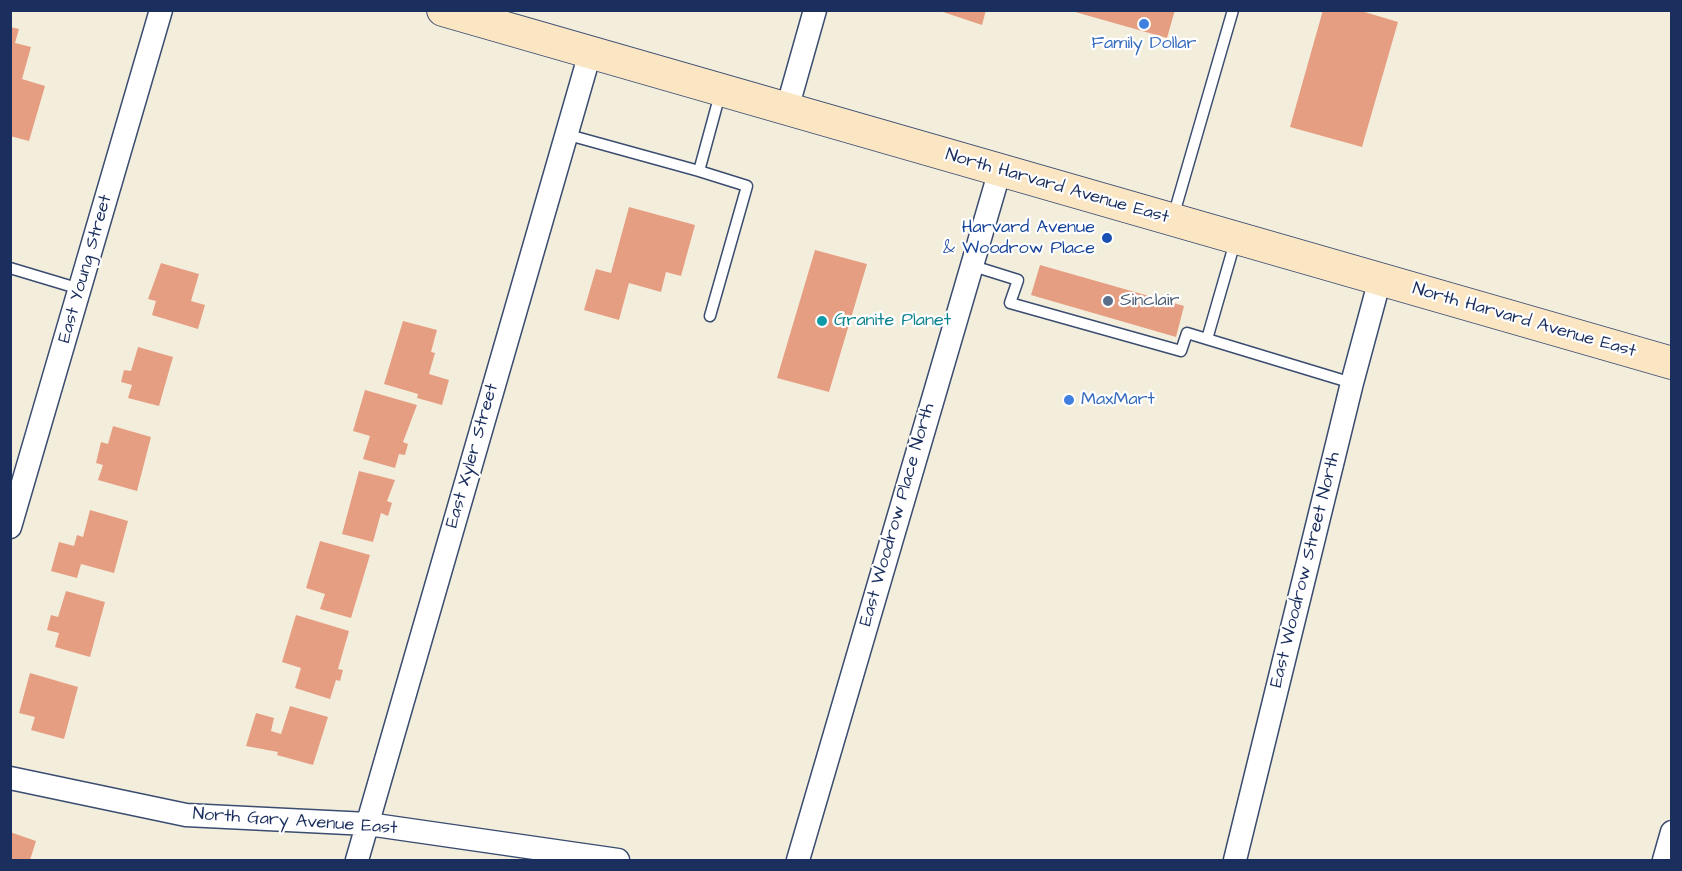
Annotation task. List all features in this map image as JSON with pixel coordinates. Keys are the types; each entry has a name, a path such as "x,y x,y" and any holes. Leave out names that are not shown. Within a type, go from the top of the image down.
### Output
{"main road":[{"name":"North Harvard Avenue East","path":"443,10 1671,363"}],"street":[{"name":"East Young Street","path":"10,527 161,10"},
{"path":"788,109 815,10"},
{"name":"East Xyler Street","path":"357,861 590,53"},
{"name":"East Woodrow Place North","path":"798,861 970,266 1000,170"},
{"name":"East Woodrow Street North","path":"1236,861 1352,383 1380,279"},
{"name":"North Gary Avenue East","path":"10,778 186,815 368,824 618,861"},
{"path":"1664,861 1671,832"}],"lane":[{"path":"1172,220 1233,10"},
{"path":"699,171 721,90"},
{"path":"565,134 747,186 710,316"},
{"path":"1207,339 1236,238"},
{"path":"970,266 1018,280 1010,303 1181,351 1186,333 1352,383"},
{"path":"10,267 80,289"}],"building":[{"path":"937,10 986,10 982,25"},
{"name":"Family Dollar","path":"1068,10 1175,10 1167,38"},
{"path":"1323,10 1358,10 1398,22 1362,147 1290,127"},
{"path":"10,27 19,29 15,43 31,47 22,79 45,86 29,141 10,136"},
{"path":"629,207 695,225 681,276 666,272 661,292 629,283 619,320 584,310 596,269 611,273"},
{"name":"Granite Planet","path":"815,250 867,264 829,392 777,378"},
{"path":"161,263 199,274 191,301 205,305 198,329 152,315 156,301 148,299"},
{"name":"Sinclair","path":"1040,265 1184,306 1176,337 1031,295"},
{"path":"403,321 437,330 431,352 435,353 429,374 449,380 442,405 417,398 418,394 384,384"},
{"path":"138,347 173,357 159,406 128,398 132,385 121,382 124,370 131,371"},
{"path":"365,390 417,405 403,442 408,444 405,455 399,454 395,468 363,459 370,436 353,431"},
{"path":"113,426 151,437 137,491 98,480 103,465 96,463 101,442 108,444"},
{"path":"359,471 395,480 387,501 392,503 388,516 381,513 373,542 342,534"},
{"path":"90,510 128,521 114,573 81,564 77,578 51,571 59,542 74,546 77,535 83,537"},
{"path":"320,541 370,555 351,618 320,609 325,594 306,588"},
{"path":"66,591 105,602 90,657 55,647 59,633 47,630 51,615 58,617"},
{"path":"296,615 349,631 338,669 343,670 340,681 336,680 330,699 295,688 301,668 282,662"},
{"path":"30,673 78,687 64,739 31,730 35,717 19,713"},
{"path":"290,706 328,717 313,765 277,755 278,752 246,746 256,713 274,718 271,731 281,734"},
{"path":"10,832 36,841 30,860 10,860"}],"place":[{"name":"Family Dollar","path":"1144,24"},
{"name":"Harvard Avenue & Woodrow Place","path":"1107,238"},
{"name":"Sinclair","path":"1108,301"},
{"name":"Granite Planet","path":"822,321"},
{"name":"MaxMart","path":"1069,400"}]}
